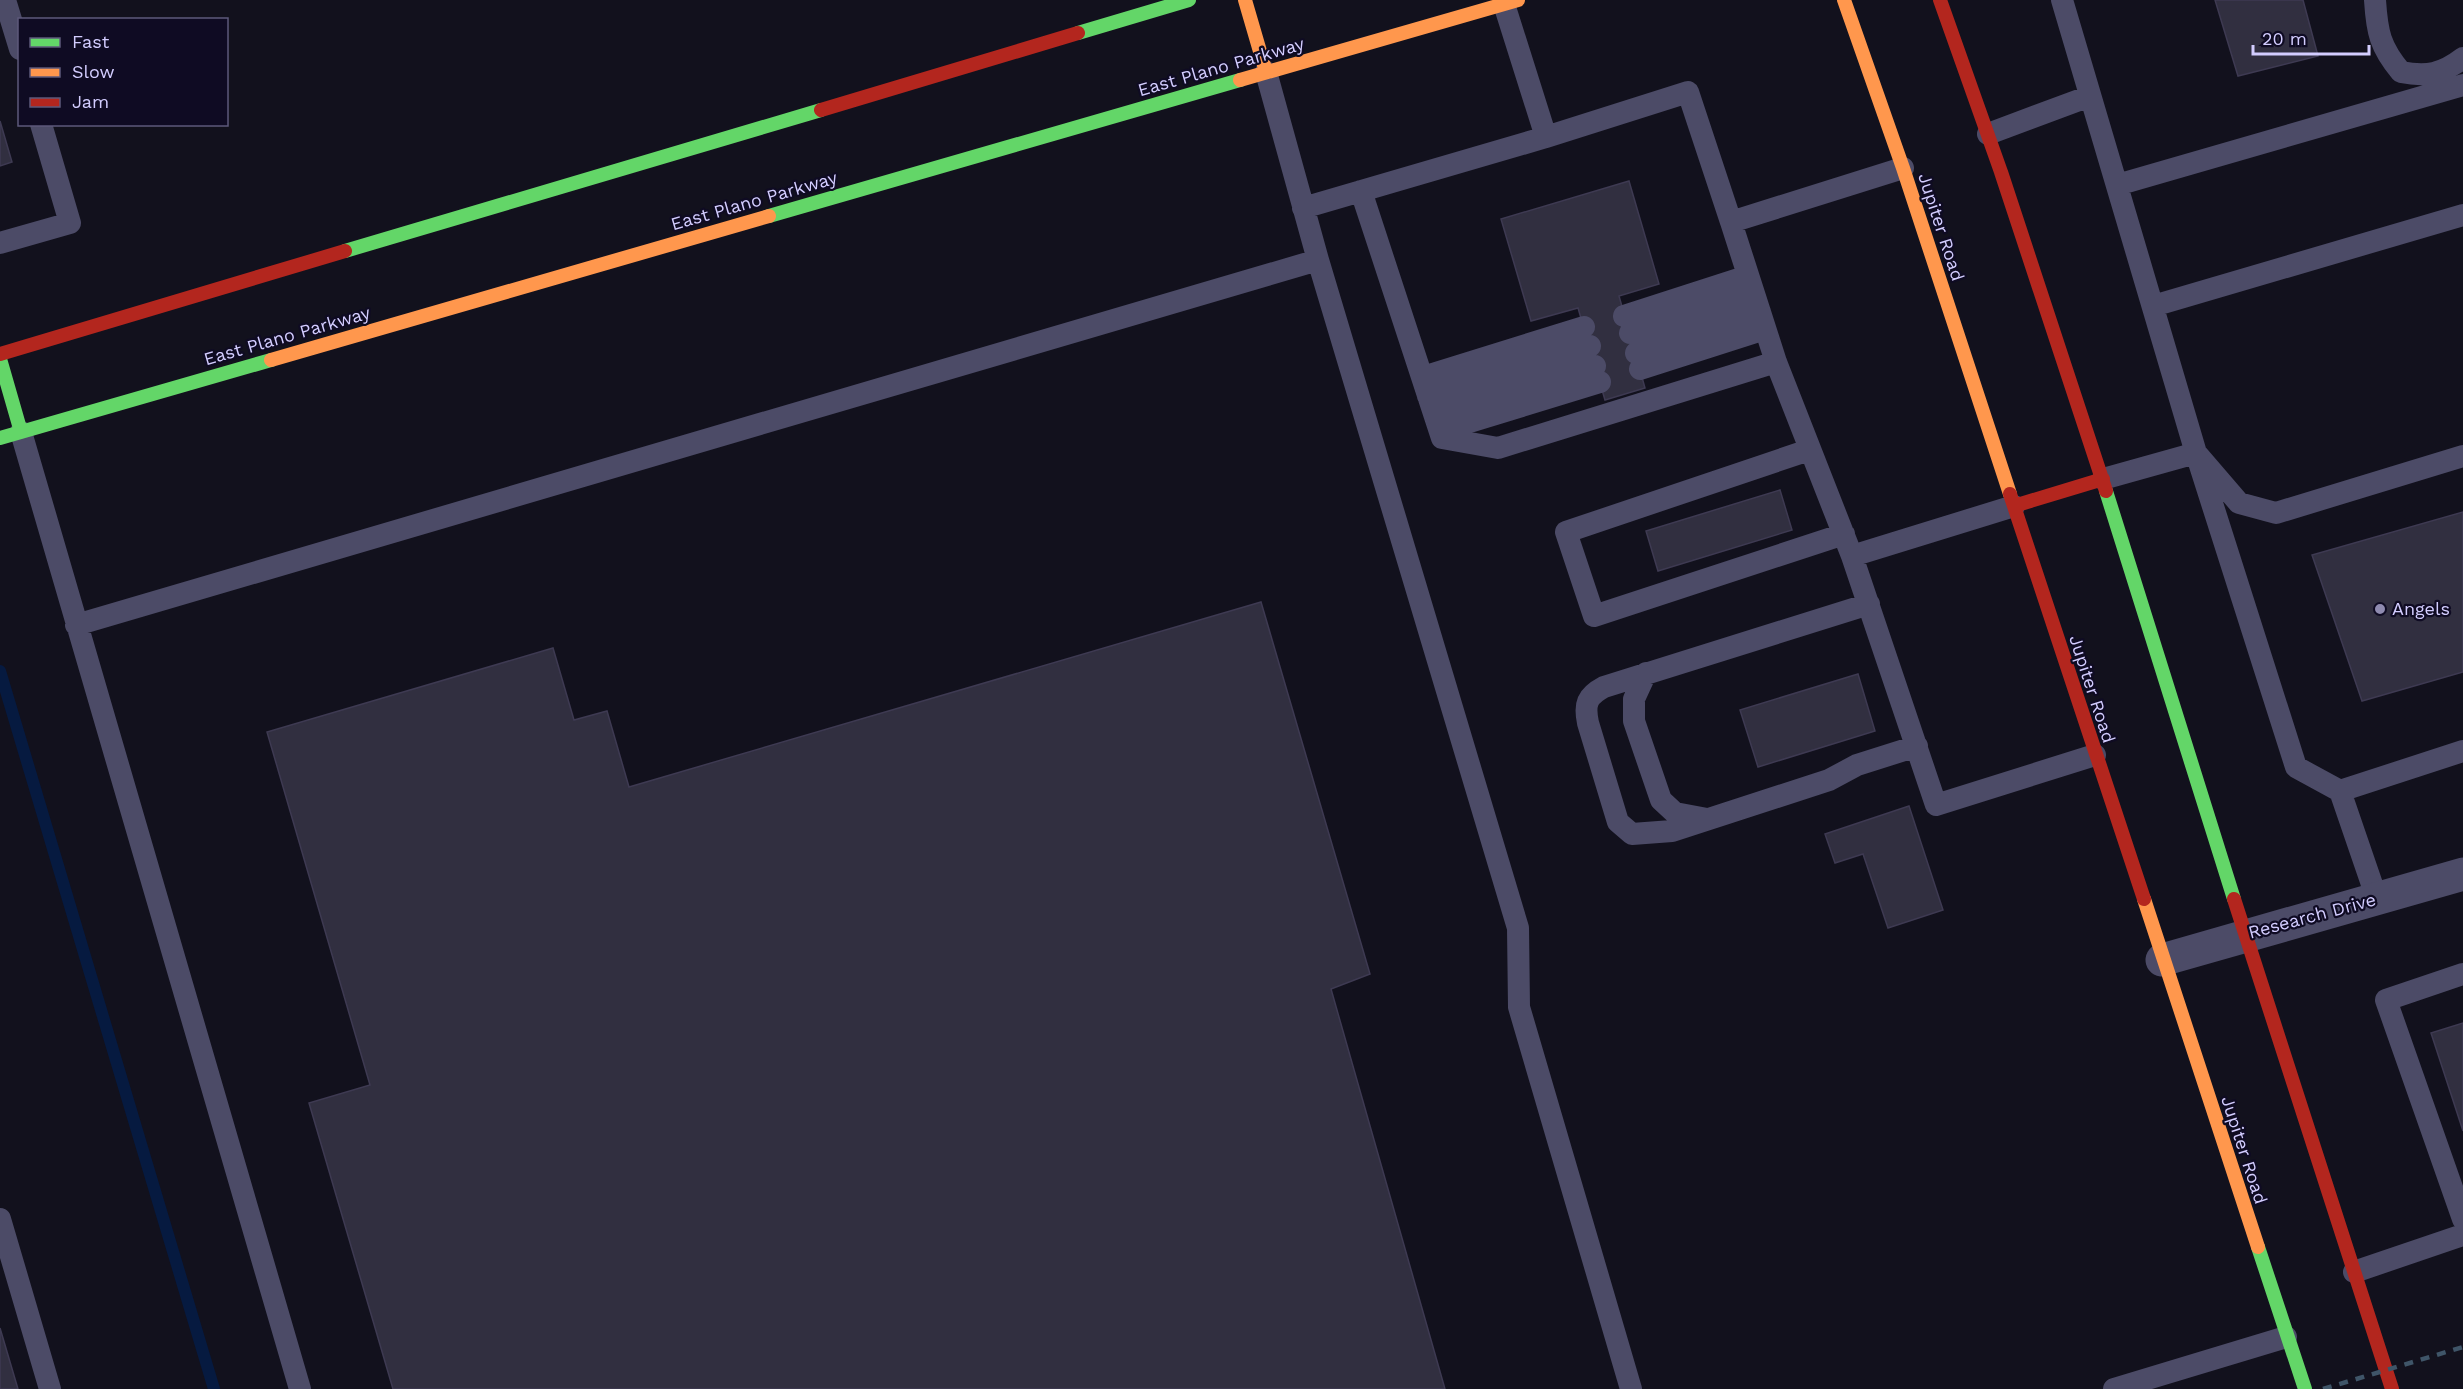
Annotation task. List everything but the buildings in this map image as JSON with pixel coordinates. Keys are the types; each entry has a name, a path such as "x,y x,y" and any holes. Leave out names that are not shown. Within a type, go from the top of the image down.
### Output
{"main road":[{"path":"0,354 1189,0"},
{"path":"1245,0 1266,72"},
{"name":"Jupiter Road","path":"1844,0 1903,168 2305,1389"},
{"path":"1940,0 1988,134 2103,479 2245,934 2392,1389"},
{"name":"East Plano Parkway","path":"11,435 1511,2"},
{"path":"0,359 11,435"},
{"path":"2014,506 2103,479"}],"street":[{"name":"Research Drive","path":"2162,960 2245,934 2463,874"}],"lane":[{"path":"5,0 18,42"},
{"path":"2062,0 2196,453 2296,767 2340,791 2377,899"},
{"path":"2375,0 2376,29 2385,53 2401,72 2422,76 2445,72 2463,58"},
{"path":"1511,2 1546,137"},
{"path":"1266,72 1317,260 1518,928 1519,1007 1631,1389"},
{"path":"2117,185 2463,85"},
{"path":"1303,208 1546,137 1688,92 1776,362 1852,556 1936,805 2095,755"},
{"path":"1988,134 2090,96"},
{"path":"0,243 70,223 42,126"},
{"path":"1731,222 1903,168"},
{"path":"1361,191 1442,438 1498,448 1776,362"},
{"path":"2152,306 2463,215"},
{"path":"76,625 1317,260"},
{"path":"1757,303 1632,343 1757,303"},
{"path":"1432,405 1592,355 1432,405"},
{"path":"11,435 76,625 300,1389"},
{"path":"1809,450 1566,532 1594,616 1844,534"},
{"path":"2103,479 2196,453"},
{"path":"2196,453 2239,503 2276,513 2463,456"},
{"path":"1852,556 2014,506"},
{"path":"1869,604 1646,673 1604,687 1591,694 1585,706 1618,822 1632,834 1672,831 1829,780 1857,765 1917,746"},
{"path":"1646,673 1635,699 1634,721 1661,800 1675,813 1708,819"},
{"path":"2340,791 2463,751"},
{"path":"2463,974 2386,1000 2463,1219"},
{"path":"0,1219 50,1389"},
{"path":"2354,1272 2463,1235"},
{"path":"2114,1389 2286,1337"}],"waterway":[{"path":"0,671 214,1389"}],"railway":[{"path":"2323,1389 2463,1347"}],"traffic: fast":[{"path":"1078,33 1189,0"},
{"path":"769,216 1240,80"},
{"path":"345,251 821,110"},
{"path":"0,359 21,432"},
{"path":"0,438 271,360"},
{"path":"2106,491 2234,899"},
{"path":"2258,1247 2305,1389"}],"traffic: slow":[{"path":"1245,0 1266,72"},
{"path":"1240,80 1518,0"},
{"path":"1844,0 1903,168 2010,494"},
{"path":"271,360 769,216"},
{"path":"2144,899 2258,1247"}],"traffic: jam":[{"path":"1940,0 2001,172 2106,491"},
{"path":"821,110 1078,33"},
{"path":"0,354 345,251"},
{"path":"2014,506 2103,479"},
{"path":"2010,494 2144,899"},
{"path":"2234,899 2392,1389"}],"place":[{"name":"Angels","path":"2380,609"}]}
